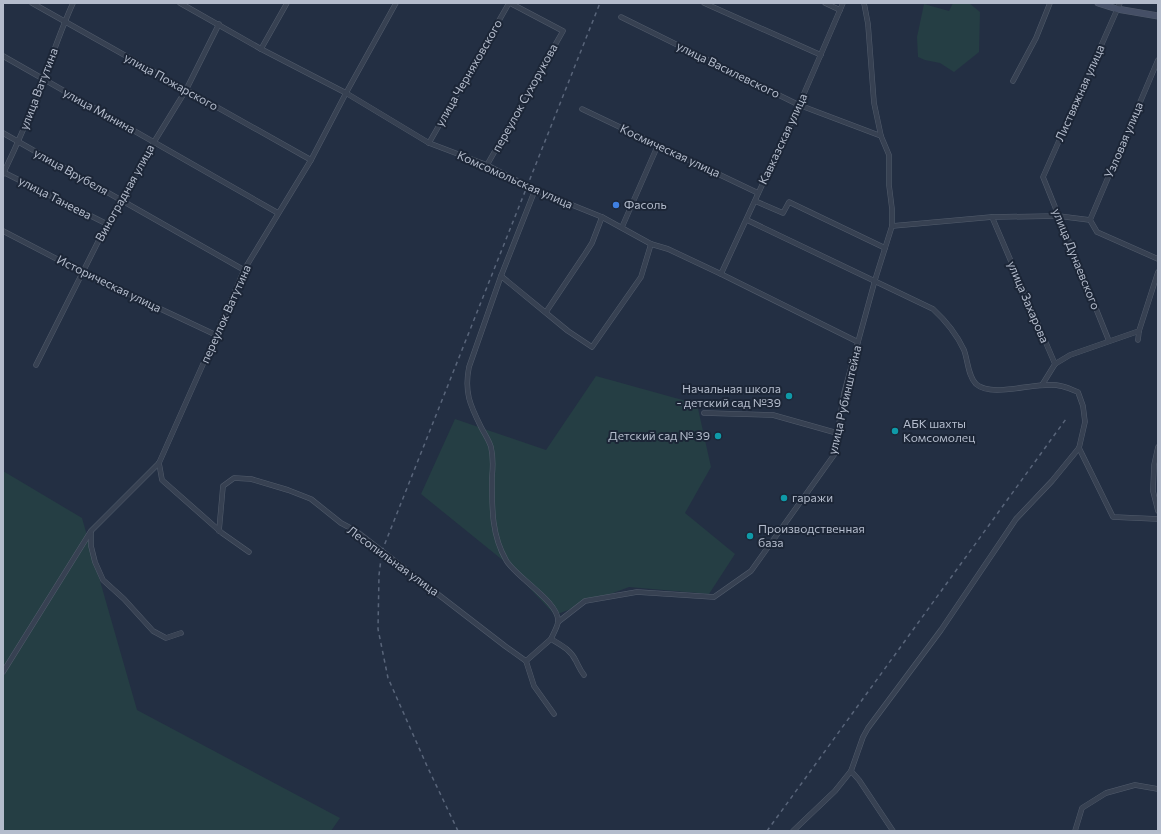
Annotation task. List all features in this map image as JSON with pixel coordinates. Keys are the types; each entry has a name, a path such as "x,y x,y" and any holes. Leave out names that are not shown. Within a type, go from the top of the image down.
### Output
{"street":[{"name":"улица Пожарского","path":"32,3 311,160"},
{"name":"улица Ватутина","path":"3,173 18,142 44,79 64,22 73,3"},
{"name":"Комсомольская улица","path":"180,3 261,49 346,93 429,143 488,165 535,190 602,217 651,244 668,249 722,274 858,342"},
{"path":"261,49 287,3"},
{"name":"переулок Ватутина","path":"3,672 91,531 159,463 244,270 311,160 396,3"},
{"name":"переулок Сухорукова","path":"488,165 563,32 510,3"},
{"name":"улица Черняховского","path":"429,143 510,3"},
{"path":"704,3 821,54"},
{"path":"825,3 840,10"},
{"name":"Кавказская улица","path":"722,274 758,192 799,105 843,3"},
{"name":"улица Рубинштейна","path":"558,622 584,601 636,592 714,597 751,570 834,455 844,393 875,280 892,226 892,209 889,184 889,154 881,136 874,103 868,24 864,3"},
{"path":"1013,81 1036,38 1050,3"},
{"path":"1098,3 1117,9 1158,16"},
{"name":"Листвяжная улица","path":"1043,177 1120,3"},
{"name":"улица Василевского","path":"621,17 799,105 881,136"},
{"name":"Виноградная улица","path":"36,365 107,224 186,90 219,24"},
{"name":"улица Минина","path":"3,56 278,213"},
{"name":"Узловая улица","path":"1090,220 1158,60"},
{"name":"Космическая улица","path":"582,109 758,192"},
{"name":"улица Врубеля","path":"3,133 244,270"},
{"path":"622,227 658,145"},
{"name":"улица Танеева","path":"3,173 107,224"},
{"name":"улица Дунаевского","path":"1043,177 1110,340"},
{"path":"535,190 501,276 469,366 466,379 468,397 491,446 493,466 492,506 496,540 507,562 551,605 557,614 558,622 551,639 526,661 534,686 554,714"},
{"path":"755,201 783,213 789,202 885,248"},
{"path":"892,226 992,217 1058,216 1090,220 1097,232 1158,259"},
{"path":"546,312 592,243 602,217"},
{"name":"улица Захарова","path":"992,217 1054,364"},
{"path":"747,220 933,308 944,319 963,349 973,381 981,388 996,390 1042,385 1060,385 1078,392 1083,406 1085,422 1079,448 1052,481 1016,518 941,630 868,728 863,737 852,771 835,791 793,831"},
{"name":"Историческая улица","path":"3,231 82,272 216,335"},
{"path":"501,276 546,312 568,332 592,347 641,277 651,244"},
{"path":"1138,340 1139,331 1158,272"},
{"path":"1042,385 1054,364 1070,355 1139,331"},
{"path":"704,413 772,416 838,433"},
{"path":"1079,448 1114,518 1158,520"},
{"path":"1158,448 1154,465 1153,491 1158,511"},
{"path":"159,463 162,480 219,531 249,552"},
{"name":"Лесопильная улица","path":"219,531 223,486 234,478 251,479 288,490 311,499 341,523 356,531 526,661"},
{"path":"91,531 91,546 95,562 103,580 124,599 153,631 166,638 181,633"},
{"path":"551,639 568,649 576,661 578,669 584,675"},
{"path":"852,771 894,831"},
{"path":"1075,831 1082,808 1106,793 1135,785 1158,789"}],"green space":[{"path":"953,3 969,3 980,12 979,52 954,72 940,63 918,57 917,37 924,4 949,11"},
{"path":"596,376 697,404 711,467 685,513 735,554 709,594 629,587 555,615 505,562 421,494 455,419 546,450"},
{"path":"3,471 82,518 137,710 340,818 331,831 3,831"}],"railway":[{"path":"458,831 388,678 378,629 379,575 382,551 600,3"},
{"path":"767,831 1066,419"}],"place":[{"name":"Фасоль","path":"616,205"},
{"name":"Начальная школа - детский сад №39","path":"789,396"},
{"name":"АБК шахты Комсомолец","path":"895,431"},
{"name":"Детский сад № 39","path":"718,436"},
{"name":"гаражи","path":"784,498"},
{"name":"Производственная база","path":"750,536"}]}
